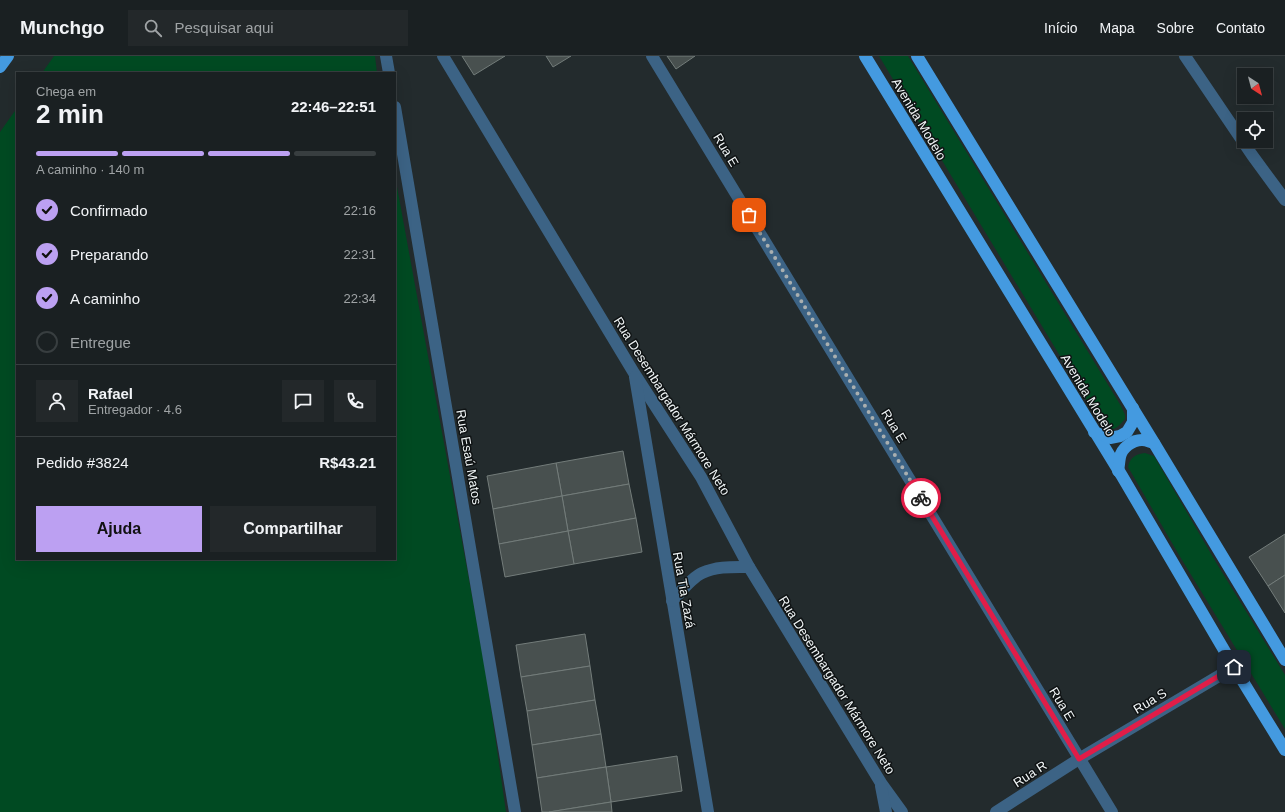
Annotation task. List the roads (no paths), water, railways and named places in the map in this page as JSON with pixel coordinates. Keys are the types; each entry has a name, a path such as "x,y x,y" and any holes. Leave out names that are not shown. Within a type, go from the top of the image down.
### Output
{"main road":[{"path":"0,68 8,56"},
{"name":"Avenida Modelo","path":"865,56 1118,471 1285,750"},
{"path":"917,56 1133,408 1285,660"},
{"path":"1094,432 1110,438 1120,436 1127,432 1133,422 1133,408"},
{"path":"1118,471 1122,451 1133,441 1140,440 1154,443"}],"street":[{"path":"386,56 389,72"},
{"name":"Rua Desembargador Mármore Neto","path":"443,56 634,373 701,477 749,567 881,783 902,812"},
{"name":"Rua E","path":"652,56 1112,812"},
{"path":"1185,56 1252,155 1285,200"},
{"name":"Rua Esaú Matos","path":"396,113 515,812"},
{"name":"Rua Tia Zazá","path":"634,373 708,812"},
{"path":"672,601 684,587 701,573 722,567 749,567"},
{"name":"Rua S","path":"1079,759 1234,667"},
{"name":"Rua R","path":"996,812 1079,759"},
{"path":"881,783 886,812"}]}
